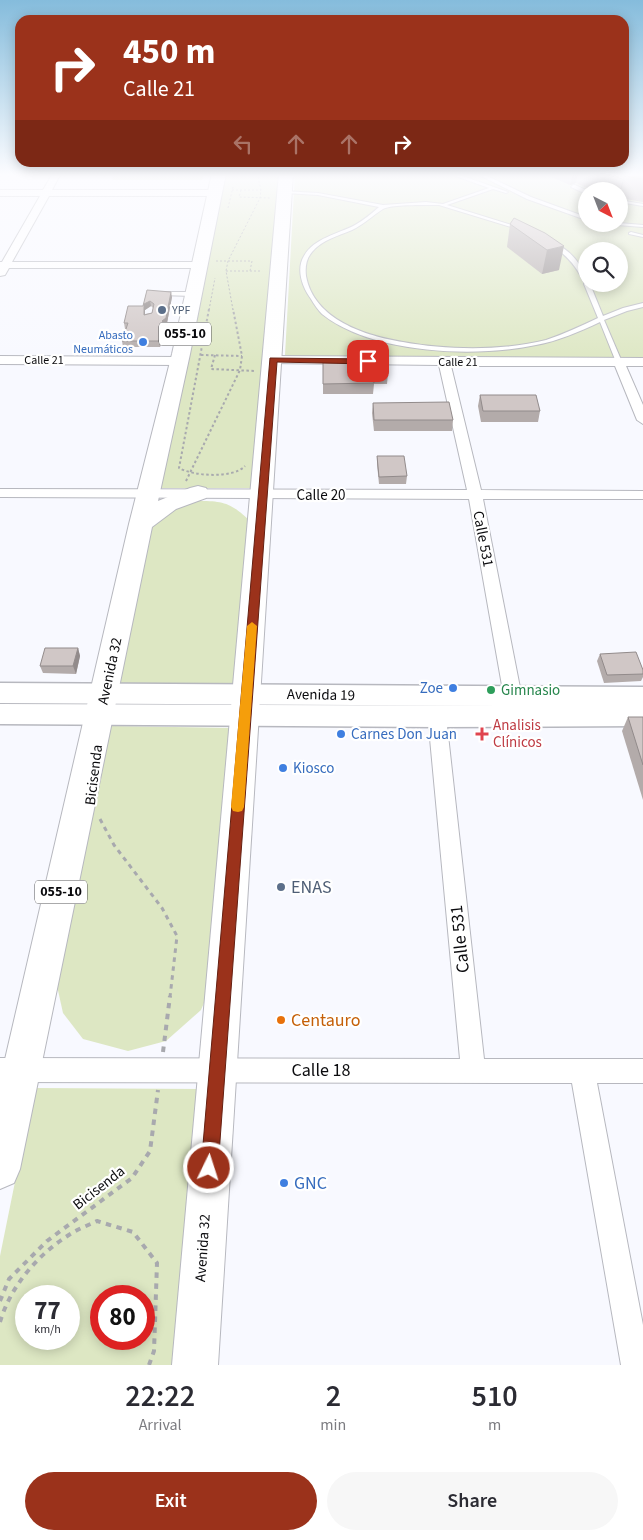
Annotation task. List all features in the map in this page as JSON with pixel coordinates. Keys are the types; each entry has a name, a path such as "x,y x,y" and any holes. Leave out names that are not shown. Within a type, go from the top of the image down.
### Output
{"highway":[{"name":"Avenida 32","path":"0,1169 11,1070 102,704 141,524 159,490 186,326 193,294 205,265 209,237"},
{"name":"Avenida 32","path":"194,1365 273,365 281,237"},
{"path":"141,524 194,484"}],"main road":[{"name":"Avenida 19","path":"0,693 102,704"},
{"name":"Avenida 19","path":"245,704 437,717 515,706 643,697"},
{"name":"Avenida 19","path":"0,714 102,704 245,704 515,706 643,716"}],"street":[{"path":"0,276 3,265 20,237"},
{"path":"3,265 205,265"},
{"name":"Calle 21","path":"0,360 180,357"},
{"name":"Calle 21","path":"273,365 444,362 643,362"},
{"name":"Calle 531","path":"444,362 475,495 515,706"},
{"path":"619,362 643,420"},
{"name":"Calle 20","path":"0,493 159,490 194,484 263,494 643,495"},
{"name":"Calle 531","path":"437,717 473,1071"},
{"name":"Calle 18","path":"11,1070 643,1071"},
{"path":"582,1071 636,1365"}],"lane":[{"path":"334,237 317,244 304,259 305,285 310,296 320,309 337,321 359,332 414,347 484,350 523,346 556,338 619,311 643,305"},
{"path":"550,242 571,258 578,267"},
{"path":"591,292 619,362"},
{"path":"155,294 193,294"},
{"path":"174,298 193,294"},
{"path":"168,327 186,326"}],"path":[{"path":"194,484 240,370 242,356 226,271 228,261 240,237"},
{"path":"194,484 179,468 201,355 205,265 228,261 252,261 250,271"},
{"path":"226,271 278,272"},
{"path":"180,357 201,355 242,356"},
{"path":"215,355 211,369 240,370 273,365"},
{"path":"159,490 194,484 240,471 245,467 246,457"},
{"name":"Bicisenda","path":"0,1301 9,1279 47,1241 132,1178 150,1151 177,936 162,908 114,845 100,821 100,812"},
{"path":"0,1322 2,1311 18,1284 39,1259 68,1235 97,1221 133,1232 157,1264 154,1351 149,1365"}],"green space":[{"path":"211,237 278,237 256,488 160,488"},
{"path":"292,237 643,237 643,357 291,357 285,355"},
{"path":"190,501 224,503 238,510 253,524 237,688 118,688 153,522 171,507"},
{"path":"112,726 234,728 214,979 201,1010 166,1041 128,1051 83,1039 63,1013 57,986 107,732"},
{"path":"34,1088 203,1089 180,1365 0,1365 0,1256"}],"building":[{"path":"528,237 550,237 564,246 547,250"},
{"path":"147,290 171,292 166,318 162,321 164,323 159,341 122,341 128,323 124,323 128,306 143,306","holes":["150,301 154,304 152,313 144,315 144,304"]},
{"path":"323,359 387,359 388,374 373,374 374,383 323,384"},
{"path":"480,395 536,395 540,411 483,411"},
{"path":"449,402 453,420 374,420 373,403"},
{"path":"377,456 404,456 407,476 379,477"},
{"path":"45,648 78,648 73,666 40,666"},
{"path":"636,652 643,674 607,675 600,654"},
{"path":"628,717 643,717 643,765"}],"slow traffic":[{"path":"238,807 252,626"}],"place":[{"name":"YPF","path":"162,310"},
{"name":"Abasto Neumáticos","path":"143,342"},
{"name":"Zoe","path":"453,688"},
{"name":"Gimnasio","path":"491,690"},
{"name":"Carnes Don Juan","path":"341,734"},
{"name":"Analisis Clínicos","path":"482,734"},
{"name":"Kiosco","path":"283,768"},
{"name":"ENAS","path":"281,887"},
{"name":"Centauro","path":"281,1020"},
{"name":"GNC","path":"284,1183"}],"route":[{"path":"209,1168 273,360 368,361"}]}
